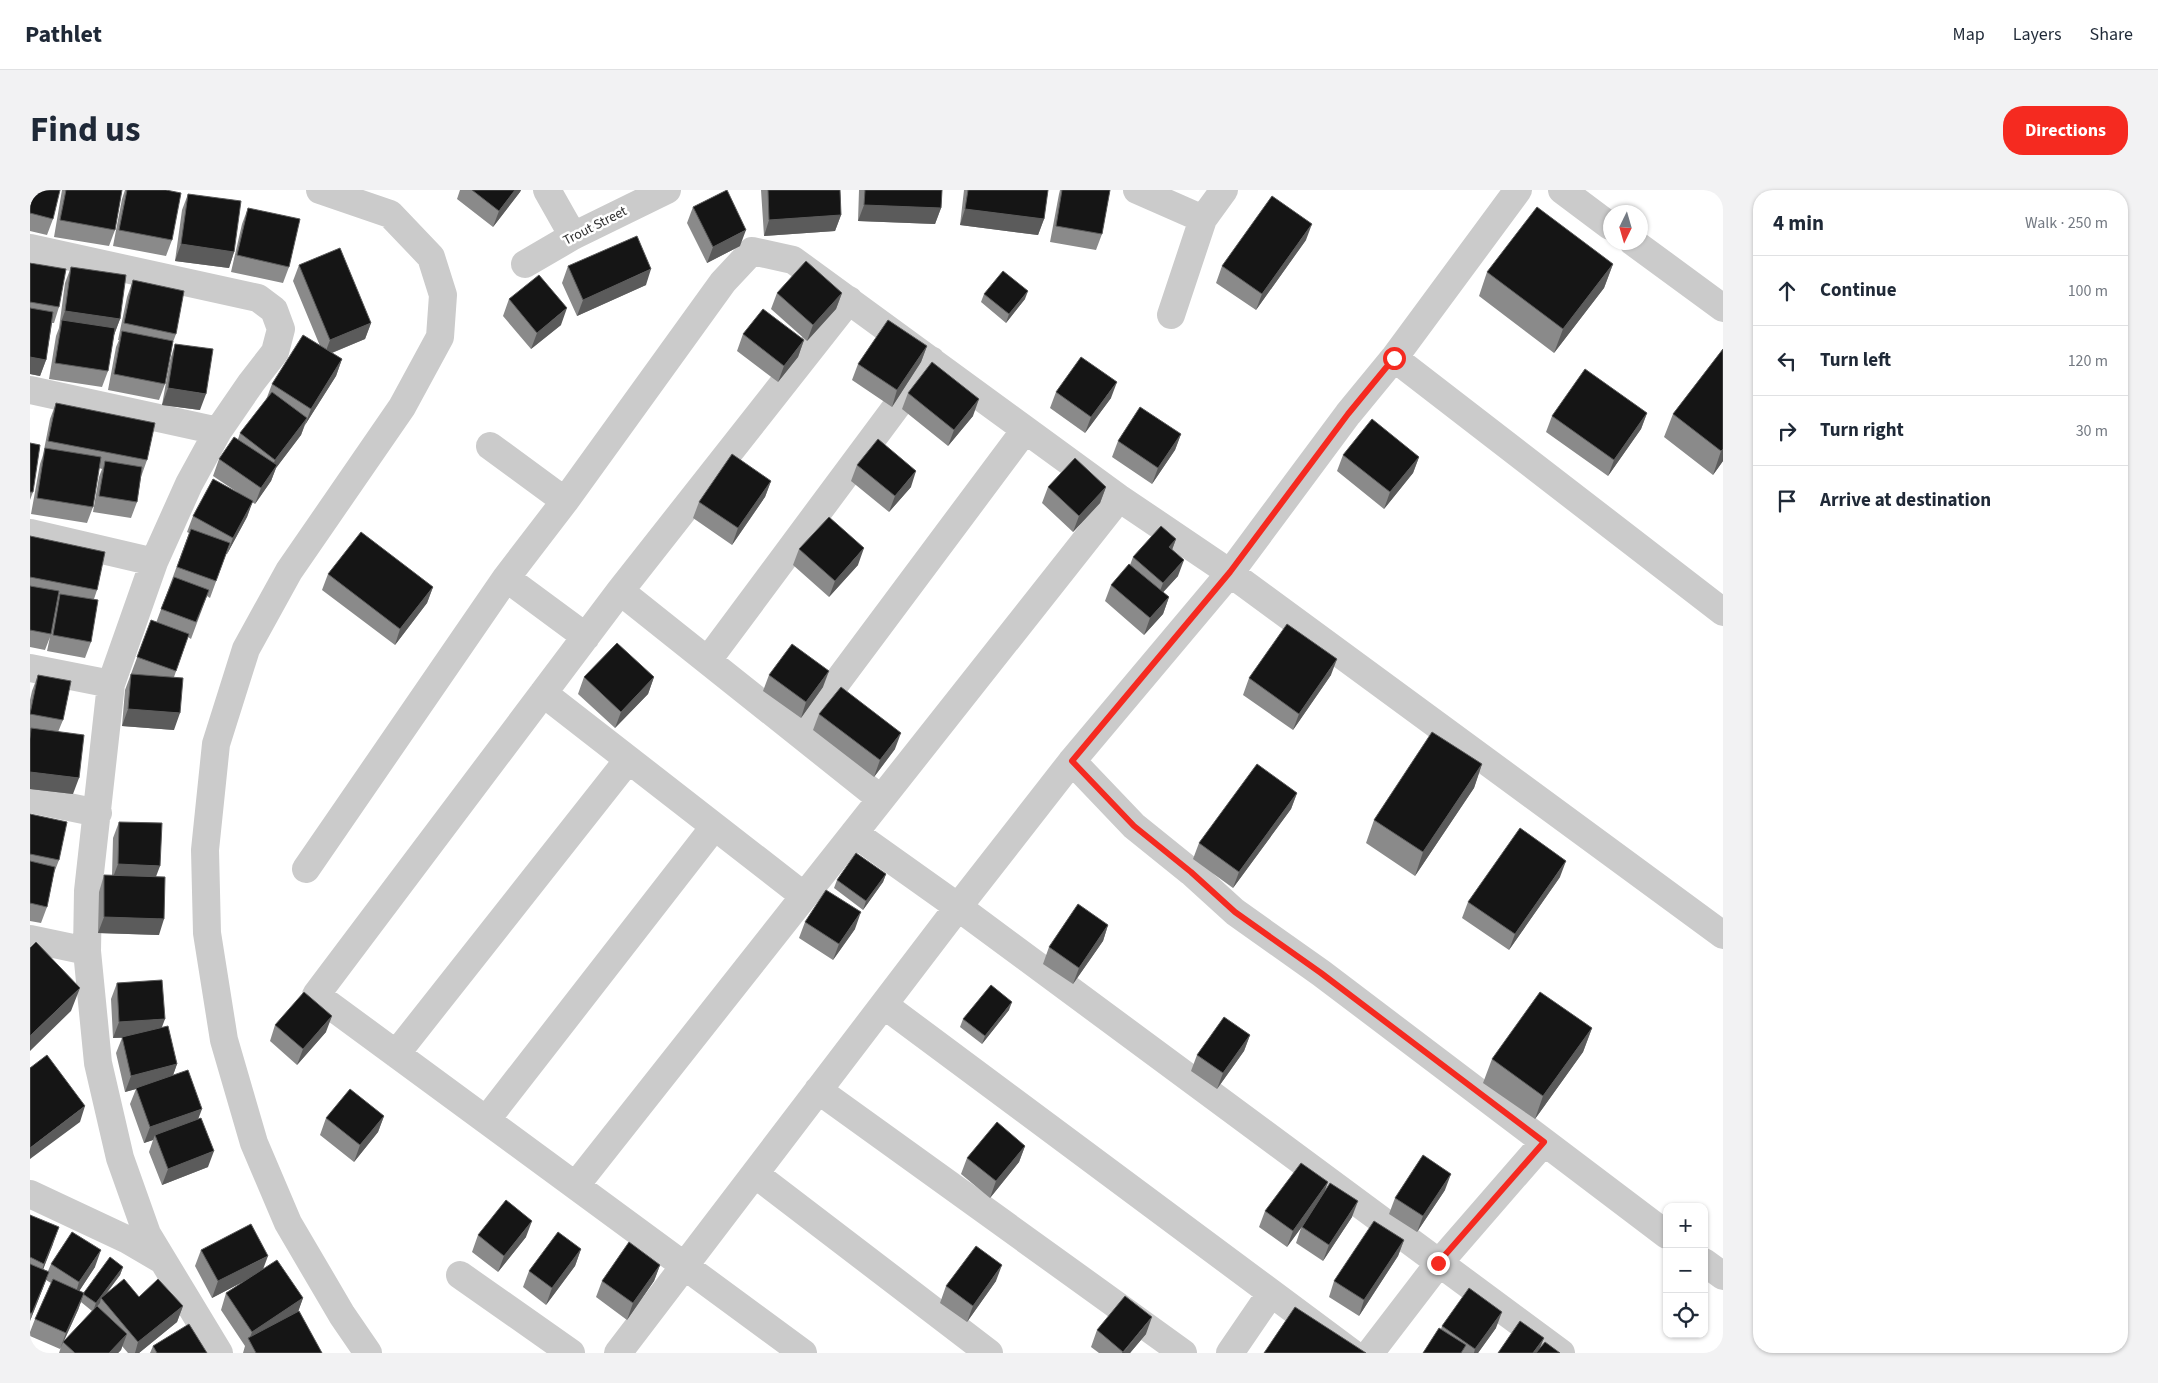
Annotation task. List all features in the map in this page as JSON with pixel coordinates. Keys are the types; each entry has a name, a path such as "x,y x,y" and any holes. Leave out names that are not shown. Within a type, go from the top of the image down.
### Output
{"street":[{"path":"320,190 390,214 431,257 444,295 440,337 402,407 289,571 246,649 216,744 205,850 207,933 224,1040 254,1143 288,1223 342,1315 368,1353"},
{"path":"547,190 573,236"},
{"name":"Trout Street","path":"525,264 573,236 667,190"},
{"path":"1137,190 1203,219"},
{"path":"1171,315 1203,219 1224,190"},
{"path":"618,1353 958,907 1072,761 1230,572 1348,414 1394,358 1518,190"},
{"path":"1562,190 1603,221"},
{"path":"30,248 258,298 274,310 281,329 275,352 218,431 189,484 154,562 111,684 88,891 87,951 98,1063 120,1158 147,1234 219,1353"},
{"path":"1644,250 1723,308"},
{"path":"306,869 506,578 565,501 723,282 752,251 793,260 1119,498 1230,572 1723,935"},
{"path":"803,1353 686,1265 316,995 620,591 849,300"},
{"path":"1394,358 1723,612"},
{"path":"708,660 931,360"},
{"path":"30,390 218,431"},
{"path":"799,733 1025,430"},
{"path":"490,446 565,501"},
{"path":"576,1185 1119,498"},
{"path":"30,533 154,562"},
{"path":"506,578 586,637"},
{"path":"620,591 881,799"},
{"path":"30,668 111,684"},
{"path":"543,693 804,896"},
{"path":"396,1054 628,760"},
{"path":"1072,761 1134,826 1191,872 1235,912 1329,979 1663,1232"},
{"path":"30,799 98,812"},
{"path":"487,1120 714,827"},
{"path":"854,833 958,907 1561,1353"},
{"path":"30,939 87,951"},
{"path":"884,1005 1352,1353"},
{"path":"818,1090 1183,1353"},
{"path":"1370,1353 1438,1263 1544,1142"},
{"path":"755,1174 989,1353"},
{"path":"30,1194 126,1239 162,1260"},
{"path":"1708,1265 1723,1276"},
{"path":"460,1275 571,1353"},
{"path":"1230,1353 1271,1293"}],"building":[{"path":"30,190 60,190 53,219 30,213"},
{"path":"66,190 122,190 115,230 60,220"},
{"path":"127,190 166,190 181,193 172,240 119,230"},
{"path":"472,190 515,190 499,211"},
{"path":"727,190 746,230 713,247 693,207"},
{"path":"768,190 840,190 841,215 769,220"},
{"path":"865,190 942,190 941,208 864,205"},
{"path":"968,190 1048,190 1044,219 965,209"},
{"path":"1062,190 1110,190 1102,234 1056,226"},
{"path":"188,194 241,201 234,252 181,244"},
{"path":"1272,196 1312,224 1262,294 1222,266"},
{"path":"1537,207 1613,264 1563,329 1487,272"},
{"path":"248,208 300,219 289,267 237,255"},
{"path":"637,236 651,269 583,300 568,266"},
{"path":"340,248 371,323 330,340 299,265"},
{"path":"806,261 842,293 813,325 777,293"},
{"path":"30,263 66,269 59,307 30,302"},
{"path":"71,267 126,275 120,319 65,311"},
{"path":"1003,271 1028,291 1009,314 984,294"},
{"path":"539,275 567,308 537,333 509,299"},
{"path":"133,280 184,291 176,334 124,323"},
{"path":"30,308 53,312 46,360 30,357"},
{"path":"763,309 804,340 784,366 743,334"},
{"path":"62,320 115,328 108,371 55,363"},
{"path":"888,320 927,346 897,390 858,364"},
{"path":"122,331 173,341 165,384 114,374"},
{"path":"303,335 342,359 311,409 272,384"},
{"path":"175,344 213,349 206,394 168,388"},
{"path":"1723,349 1723,449 1721,451 1673,414"},
{"path":"1081,357 1117,382 1091,417 1056,392"},
{"path":"932,362 979,399 954,430 908,393"},
{"path":"1585,369 1647,413 1614,460 1552,416"},
{"path":"272,392 307,418 275,460 240,433"},
{"path":"56,403 155,423 147,460 48,441"},
{"path":"1140,407 1181,434 1158,468 1118,441"},
{"path":"1372,419 1419,457 1390,492 1343,455"},
{"path":"234,437 277,465 261,488 219,459"},
{"path":"878,439 916,471 895,496 857,465"},
{"path":"30,443 40,445 33,492 30,492"},
{"path":"45,448 101,457 93,507 37,498"},
{"path":"732,454 771,481 738,528 699,502"},
{"path":"1075,458 1106,487 1079,516 1048,487"},
{"path":"105,461 142,467 137,502 99,496"},
{"path":"213,479 253,501 233,538 193,516"},
{"path":"829,517 864,548 835,581 799,549"},
{"path":"1161,526 1176,539 1169,547 1184,560 1163,583 1133,557"},
{"path":"191,529 230,543 216,581 177,567"},
{"path":"361,532 433,587 400,629 328,574"},
{"path":"30,536 105,552 97,590 30,577"},
{"path":"1129,564 1169,597 1150,618 1111,585"},
{"path":"174,577 209,590 196,622 161,609"},
{"path":"30,586 59,591 51,634 30,630"},
{"path":"60,594 98,600 91,642 53,635"},
{"path":"151,620 189,634 176,671 137,657"},
{"path":"1287,624 1337,659 1299,714 1249,678"},
{"path":"617,643 654,677 621,712 584,677"},
{"path":"792,644 829,671 806,702 769,675"},
{"path":"131,674 183,678 180,713 128,709"},
{"path":"38,675 71,681 63,720 30,714"},
{"path":"841,687 901,733 880,760 819,714"},
{"path":"31,728 84,735 79,778 30,772"},
{"path":"1432,732 1482,764 1423,852 1374,820"},
{"path":"1257,764 1297,793 1239,872 1199,843"},
{"path":"30,814 67,822 59,860 30,854"},
{"path":"119,822 162,823 160,866 118,864"},
{"path":"1520,828 1566,861 1515,934 1468,902"},
{"path":"856,853 886,874 866,901 837,880"},
{"path":"30,861 55,867 47,907 30,903"},
{"path":"104,875 165,877 164,919 104,917"},
{"path":"826,890 861,912 839,944 805,922"},
{"path":"1078,904 1108,925 1079,968 1049,947"},
{"path":"36,942 80,988 30,1036 30,948"},
{"path":"162,980 165,1019 119,1022 117,983"},
{"path":"991,985 1012,1002 985,1036 963,1019"},
{"path":"304,992 332,1016 303,1049 275,1025"},
{"path":"1540,992 1592,1028 1543,1096 1492,1059"},
{"path":"1224,1017 1250,1035 1223,1073 1197,1055"},
{"path":"168,1026 177,1064 131,1076 122,1037"},
{"path":"47,1055 85,1106 30,1148 30,1068"},
{"path":"188,1070 202,1109 150,1127 136,1088"},
{"path":"350,1089 384,1116 360,1145 326,1118"},
{"path":"201,1118 214,1151 168,1169 155,1135"},
{"path":"997,1122 1025,1146 996,1181 967,1158"},
{"path":"1423,1155 1451,1174 1423,1216 1395,1198"},
{"path":"1301,1163 1328,1182 1293,1231 1265,1211"},
{"path":"1330,1183 1358,1201 1329,1245 1302,1227"},
{"path":"506,1200 532,1221 504,1256 478,1235"},
{"path":"30,1215 59,1227 44,1264 30,1257"},
{"path":"1374,1221 1404,1240 1364,1300 1334,1281"},
{"path":"251,1224 268,1256 218,1281 201,1250"},
{"path":"72,1232 101,1250 79,1282 51,1264"},
{"path":"558,1232 581,1249 552,1288 529,1271"},
{"path":"629,1242 660,1265 633,1303 602,1281"},
{"path":"976,1246 1002,1265 973,1306 946,1286"},
{"path":"110,1257 123,1267 96,1303 83,1294"},
{"path":"277,1260 303,1298 252,1332 226,1293"},
{"path":"30,1264 49,1272 32,1313 30,1313"},
{"path":"53,1279 84,1293 66,1333 35,1319"},
{"path":"124,1279 139,1297 158,1279 183,1306 138,1342 101,1298"},
{"path":"1469,1288 1502,1312 1475,1349 1442,1326"},
{"path":"1125,1296 1152,1317 1123,1352 1097,1330"},
{"path":"97,1306 127,1334 109,1353 75,1353 63,1342"},
{"path":"1295,1307 1366,1353 1264,1353"},
{"path":"299,1311 322,1353 256,1353 248,1338"},
{"path":"1520,1321 1544,1338 1533,1353 1498,1353"},
{"path":"189,1324 207,1353 157,1353 153,1346"},
{"path":"1439,1328 1466,1345 1461,1353 1423,1353"},
{"path":"1545,1342 1560,1353 1536,1353"}],"route":[{"path":"1394,358 1348,414 1230,572 1072,761 1134,826 1191,872 1235,912 1321,973 1544,1142 1438,1263"}]}
